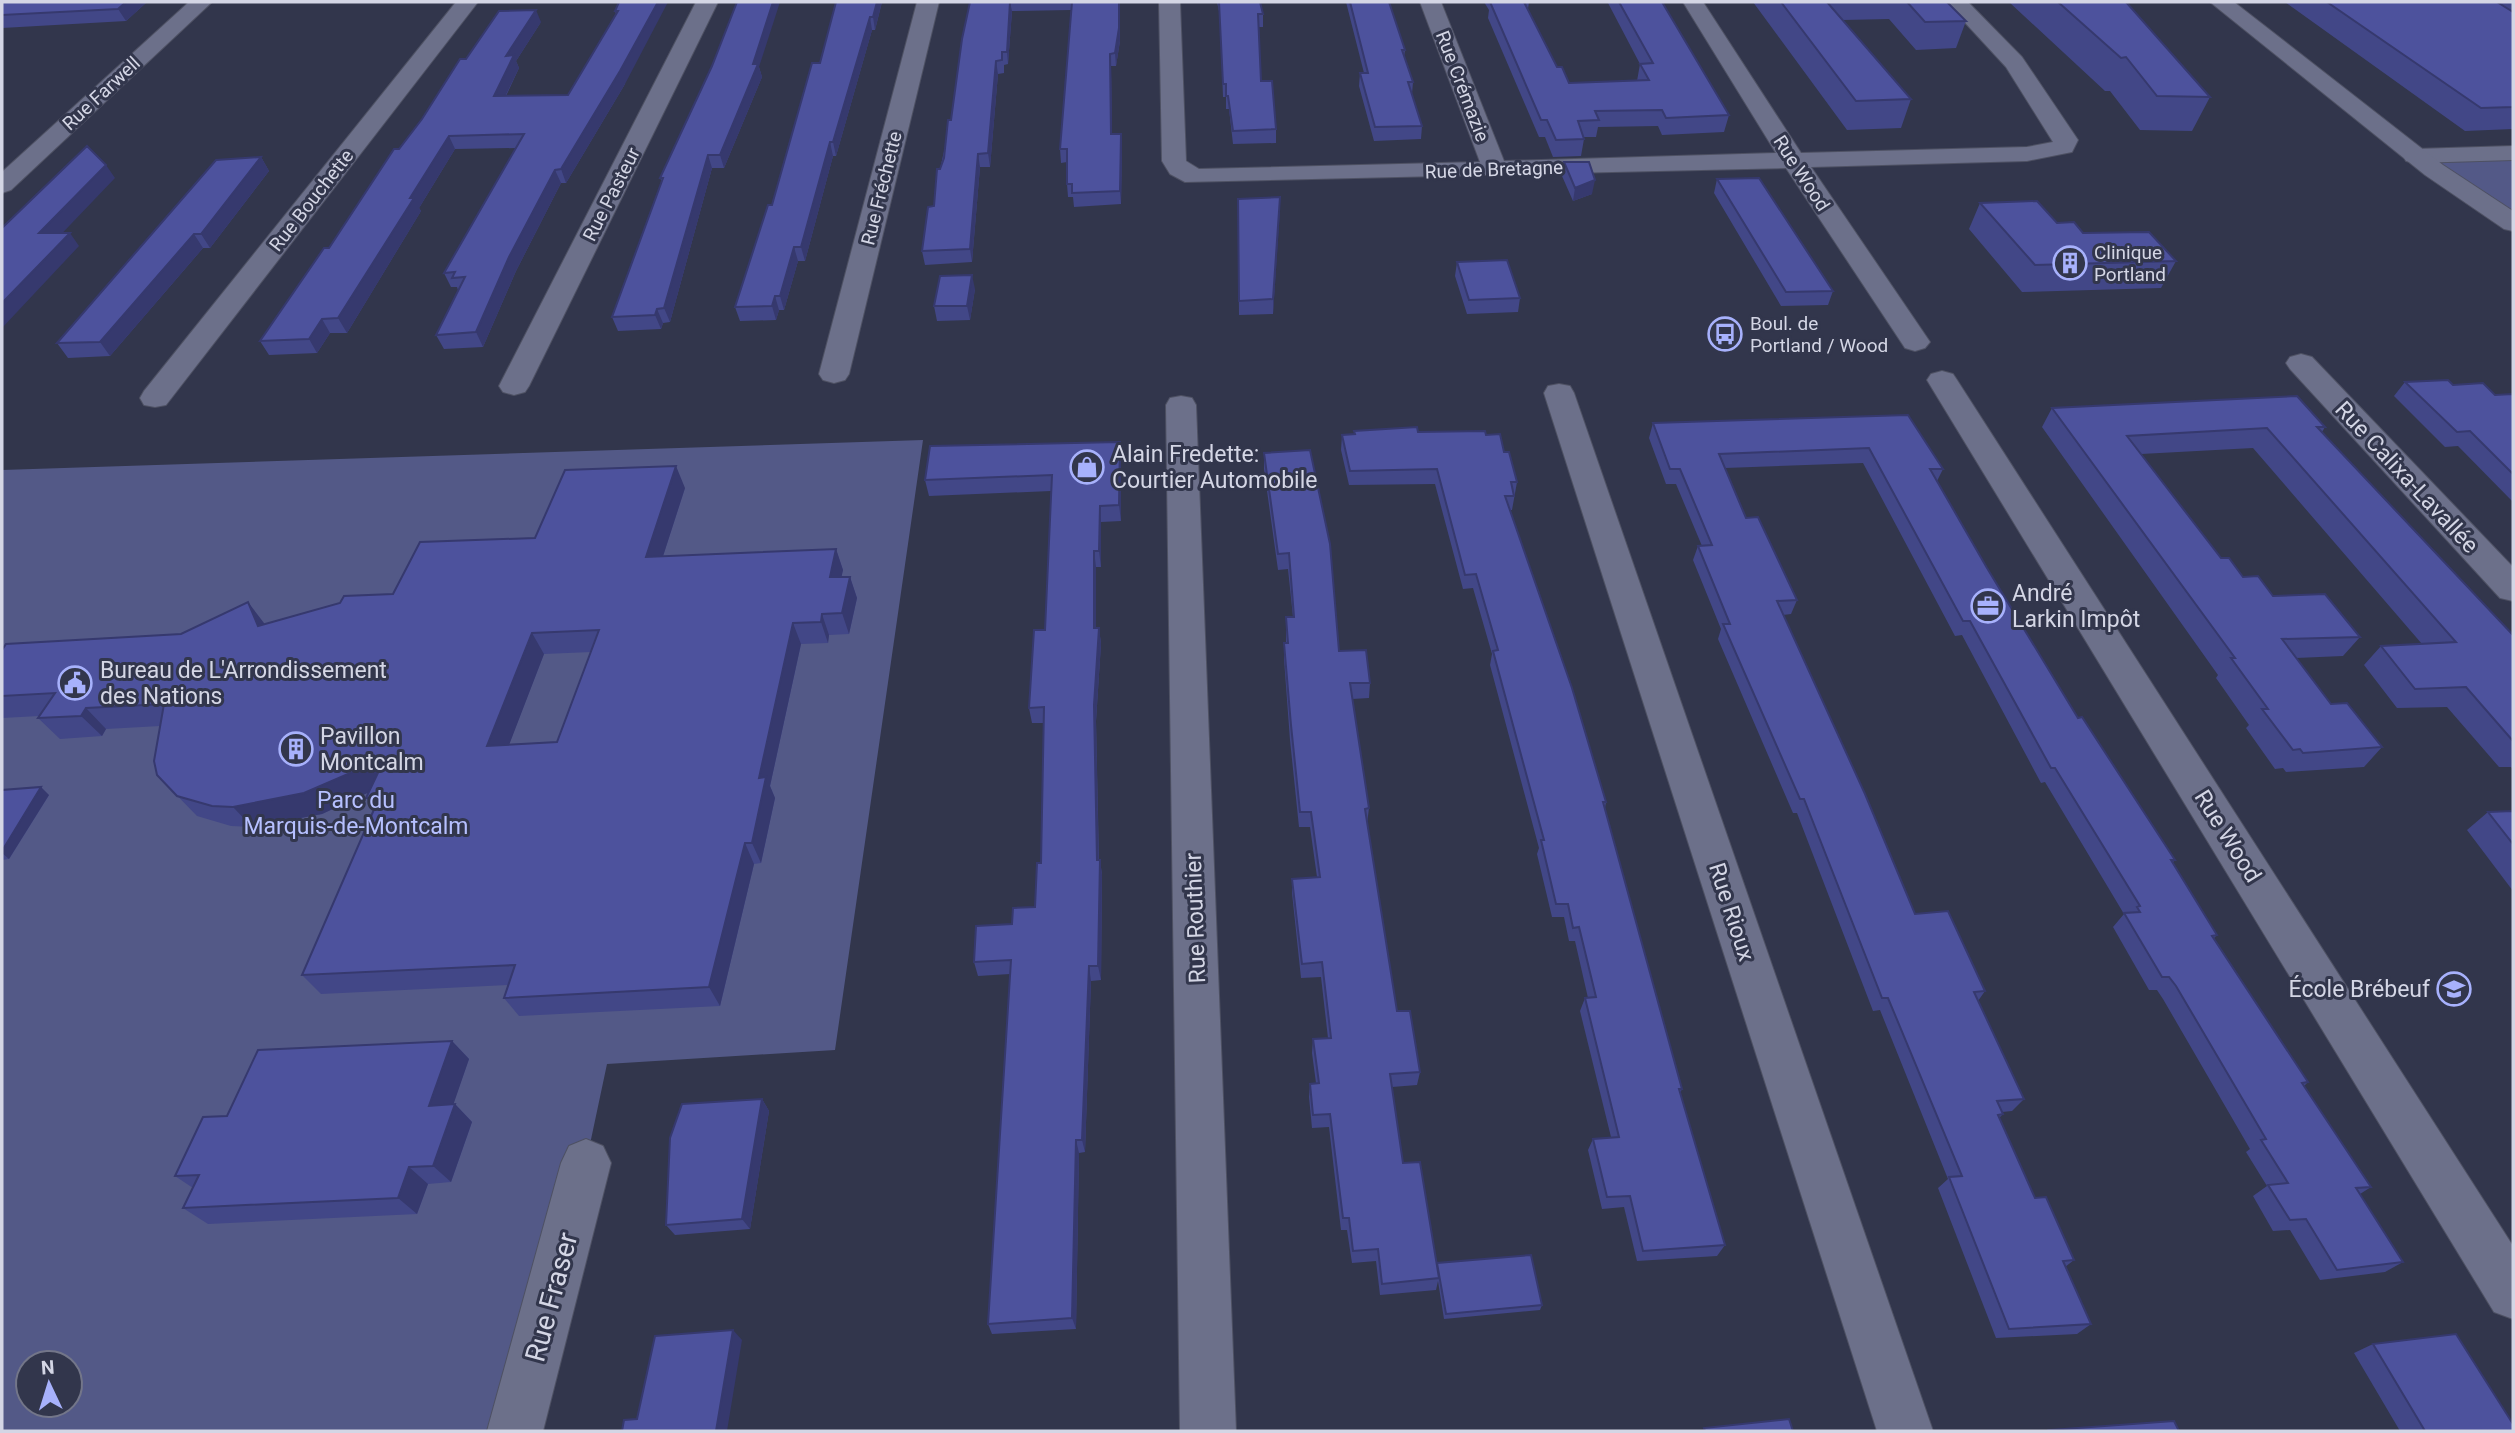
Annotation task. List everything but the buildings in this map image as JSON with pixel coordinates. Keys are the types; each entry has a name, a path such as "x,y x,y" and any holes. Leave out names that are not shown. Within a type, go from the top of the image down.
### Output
{"street":[{"name":"Rue Farwell","path":"2,185 201,2"},
{"name":"Rue Bouchette","path":"155,398 467,2"},
{"name":"Rue Pasteur","path":"514,386 706,2"},
{"name":"Rue Fréchette","path":"834,374 928,2"},
{"name":"Rue de Bretagne","path":"1169,2 1174,161 1179,169 1194,177 2027,154 2063,147 2066,140 2062,132 2028,79 1956,2"},
{"name":"Rue Crémazie","path":"1430,2 1495,169"},
{"name":"Rue Wood","path":"1693,2 1793,160 1915,342"},
{"path":"2221,2 2425,163 2513,223"},
{"path":"2425,163 2513,153"},
{"path":"2425,163 2513,248"},
{"name":"Rue Calixa-Lavallée","path":"2301,363 2513,589"},
{"name":"Rue Wood","path":"1942,380 2513,1293"},
{"name":"Rue Rioux","path":"1559,393 1905,1431"},
{"name":"Rue Routhier","path":"1181,405 1208,1431"},
{"name":"Rue Fraser","path":"515,1431 586,1163"}],"green space":[{"path":"2513,153 2513,223 2415,156"},
{"name":"Parc du Marquis-de-Montcalm","path":"923,440 835,1050 607,1064 586,1163 513,1431 2,1431 2,470"}],"place":[{"name":"Clinique Portland","path":"2070,263"},
{"name":"Boul. de Portland / Wood","path":"1725,334"},
{"name":"Alain Fredette: Courtier Automobile","path":"1087,467"},
{"name":"André Larkin Impôt","path":"1988,606"},
{"name":"Bureau de L'Arrondissement des Nations","path":"75,683"},
{"name":"Pavillon Montcalm","path":"296,749"},
{"name":"École Brébeuf","path":"2454,989"}]}
